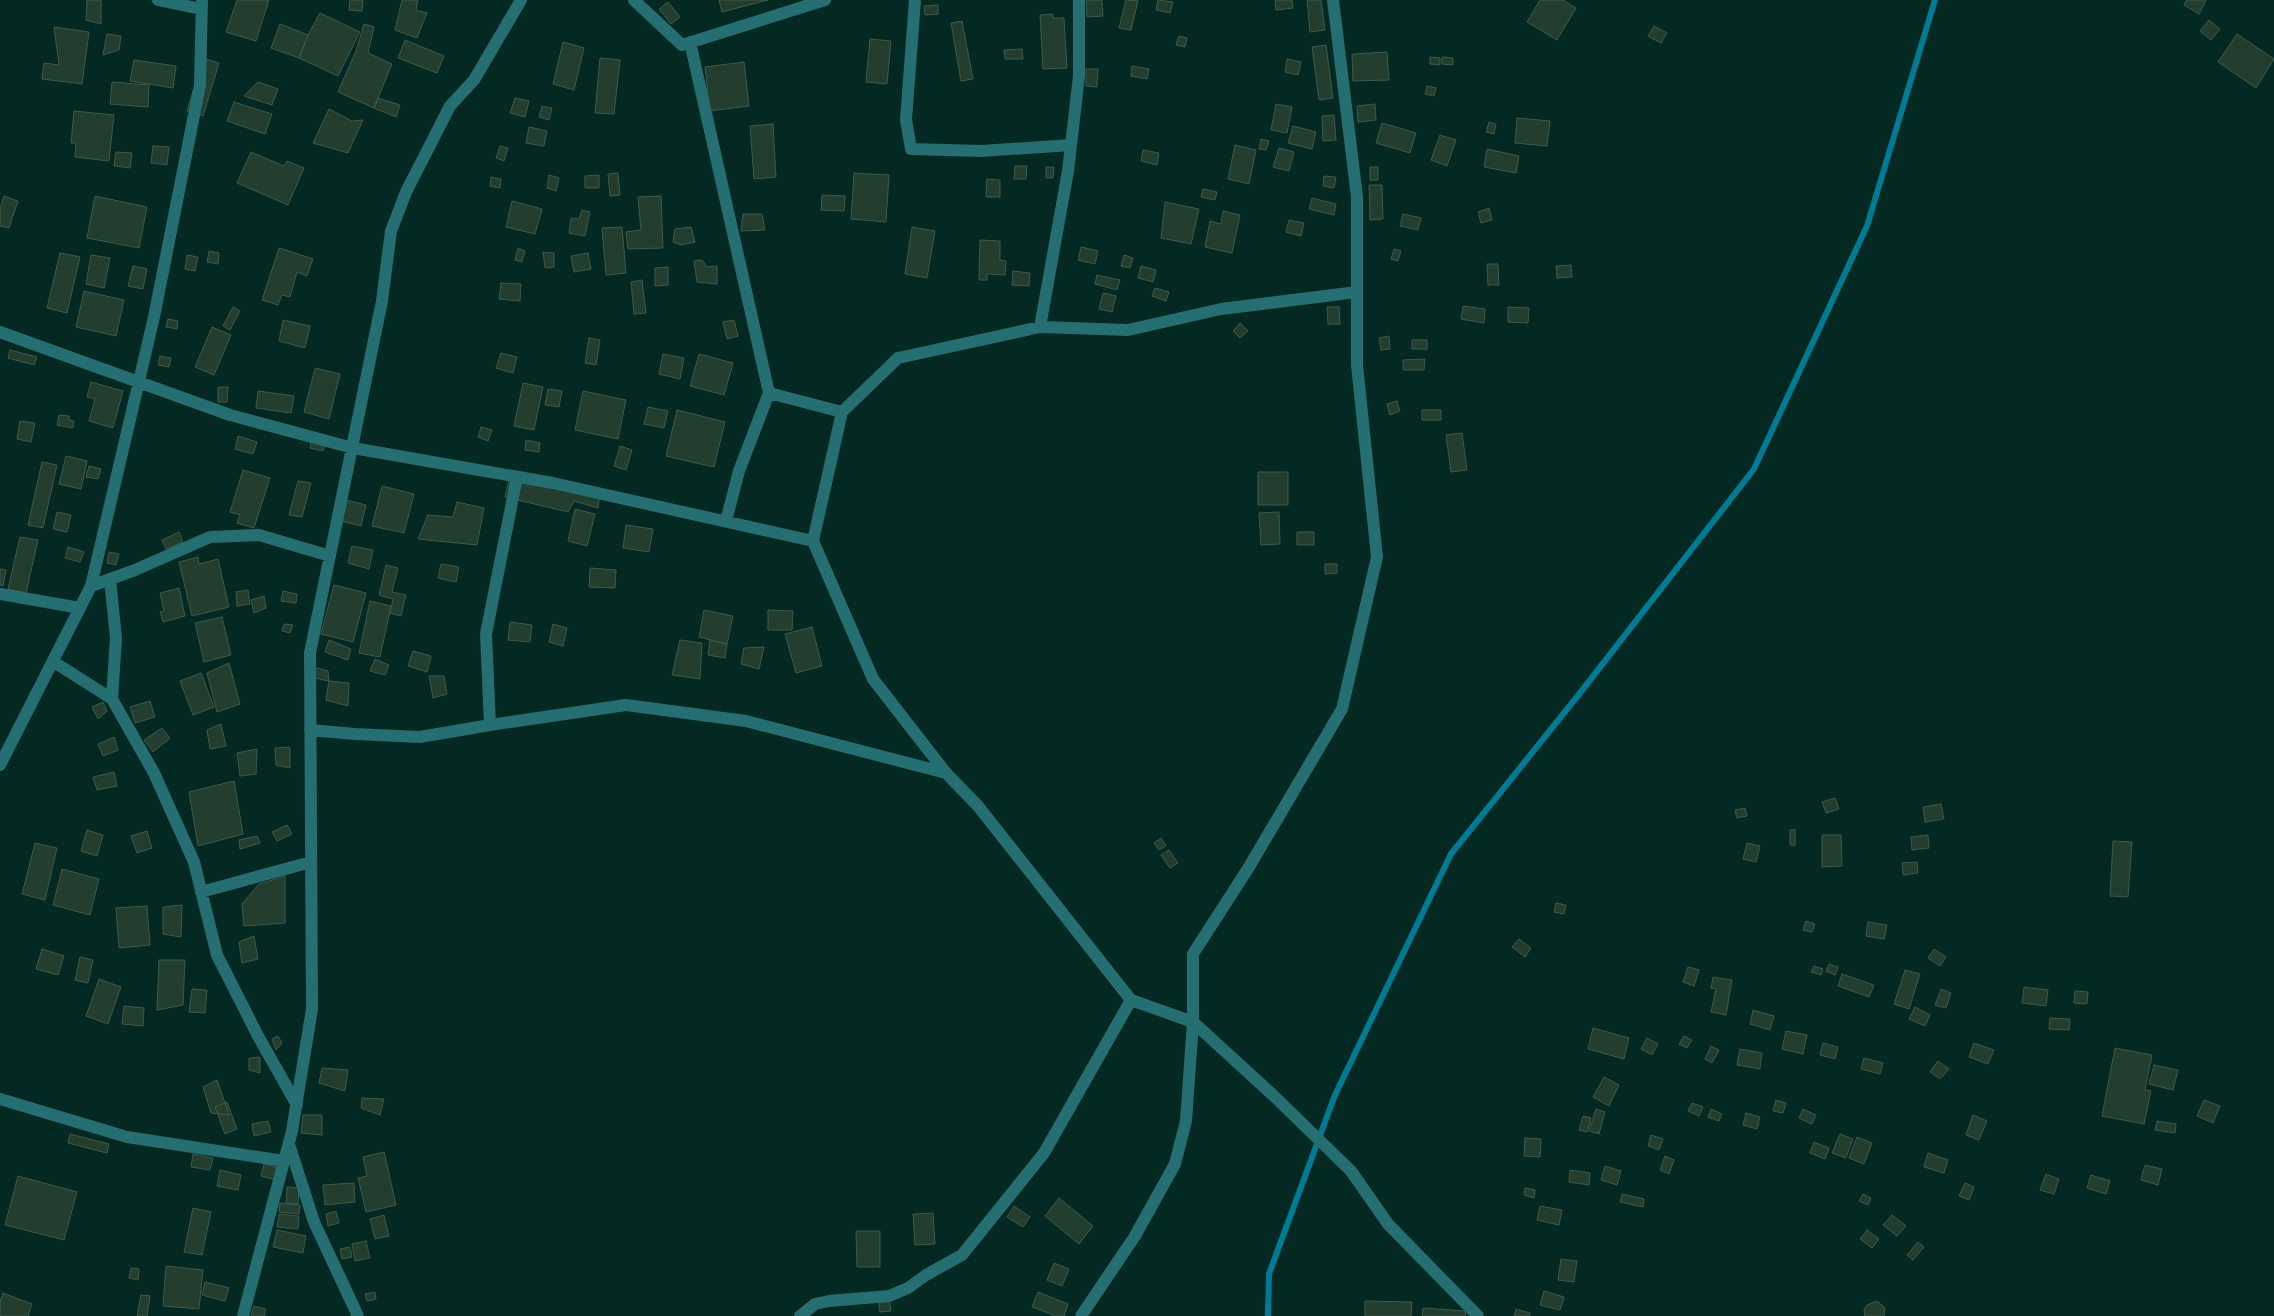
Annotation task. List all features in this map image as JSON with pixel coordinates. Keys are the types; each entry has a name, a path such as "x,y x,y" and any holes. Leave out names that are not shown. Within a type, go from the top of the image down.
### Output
{"street":[{"path":"0,765 91,586 154,317 200,85 201,4 158,0"},
{"path":"243,1316 289,1144 312,1010 310,653 382,301 391,231 406,192 450,106 474,80 521,0"},
{"path":"634,0 682,45 825,0"},
{"path":"915,0 906,120 911,149 981,151 1071,144"},
{"path":"1040,327 1071,144 1079,76 1079,0"},
{"path":"1081,1316 1135,1236 1175,1164 1186,1121 1193,1022 1193,954 1249,867 1342,709 1377,557 1357,365 1357,197 1333,0"},
{"path":"690,42 769,393 739,471 726,521"},
{"path":"1357,292 1221,309 1128,330 1040,327 898,358 842,412 813,541 873,679 946,772 978,806 1131,1000 1193,1022 1274,1096 1351,1171 1388,1224 1478,1316"},
{"path":"0,332 230,415 353,448 517,477 813,541"},
{"path":"769,393 842,412"},
{"path":"490,725 486,634 517,477"},
{"path":"91,586 210,537 259,535 330,556"},
{"path":"110,579 116,638 112,699"},
{"path":"0,594 80,608"},
{"path":"54,662 112,699 154,773 194,862 217,955 258,1036 297,1105"},
{"path":"310,730 420,737 626,705 746,721 946,772"},
{"path":"201,892 311,862"},
{"path":"800,1316 815,1304 889,1296 908,1288 926,1275 962,1255 1044,1153 1131,1000"},
{"path":"0,1099 127,1137 284,1161"},
{"path":"289,1144 314,1222 358,1316"}],"building":[{"path":"87,0 101,0 101,24 86,20"},
{"path":"237,0 269,0 256,41 226,32"},
{"path":"350,0 363,0 362,11 349,10"},
{"path":"402,0 418,0 416,10 427,13 417,38 395,30"},
{"path":"719,0 768,0 722,12"},
{"path":"1086,0 1102,0 1103,16 1087,17"},
{"path":"1126,0 1138,1 1131,30 1119,28"},
{"path":"1158,0 1173,2 1170,13 1156,10"},
{"path":"1275,0 1292,0 1293,8 1276,10"},
{"path":"1307,0 1321,0 1325,30 1310,32"},
{"path":"1540,0 1563,0 1576,8 1557,40 1527,22"},
{"path":"2187,0 2206,0 2199,14 2184,5"},
{"path":"668,2 680,17 671,24 659,9"},
{"path":"938,5 938,14 925,15 924,6"},
{"path":"320,13 360,32 338,76 299,58 308,35"},
{"path":"1053,14 1053,18 1064,18 1067,68 1043,69 1040,15"},
{"path":"2209,20 2220,29 2211,40 2200,31"},
{"path":"962,21 973,79 961,81 951,23"},
{"path":"280,24 308,35 299,58 271,48"},
{"path":"364,24 374,27 368,53 392,64 374,108 338,92 356,51"},
{"path":"1654,26 1667,33 1661,43 1648,36"},
{"path":"54,27 89,32 82,84 42,79 44,63 59,65"},
{"path":"107,34 121,36 119,50 103,55"},
{"path":"2237,34 2274,59 2256,88 2218,62"},
{"path":"1179,36 1187,38 1185,47 1176,45"},
{"path":"870,39 891,41 887,84 866,82"},
{"path":"405,40 444,56 437,73 398,58"},
{"path":"563,42 584,48 574,90 553,84"},
{"path":"1326,45 1333,98 1319,100 1312,47"},
{"path":"1022,49 1023,59 1005,59 1004,50"},
{"path":"1387,52 1389,80 1353,81 1352,54"},
{"path":"1430,57 1440,58 1440,65 1430,64"},
{"path":"1442,57 1453,58 1453,65 1442,64"},
{"path":"203,58 219,63 203,116 187,111"},
{"path":"600,58 620,60 614,114 595,113"},
{"path":"1287,59 1301,62 1298,75 1285,72"},
{"path":"134,60 176,66 173,88 130,81"},
{"path":"744,62 749,106 710,111 705,67"},
{"path":"1132,66 1149,69 1147,79 1131,76"},
{"path":"1086,69 1098,69 1097,87 1086,86"},
{"path":"112,82 149,85 148,107 110,104"},
{"path":"258,82 278,89 272,105 244,96"},
{"path":"1427,86 1436,88 1434,96 1425,94"},
{"path":"378,98 400,105 396,117 374,108"},
{"path":"515,98 529,101 525,117 510,113"},
{"path":"234,102 272,114 265,134 227,121"},
{"path":"1276,104 1292,107 1287,133 1271,130"},
{"path":"1375,104 1376,120 1358,122 1357,106"},
{"path":"542,106 552,108 549,120 539,117"},
{"path":"329,109 352,121 363,120 348,153 313,143"},
{"path":"74,111 114,115 109,161 75,157 76,143 71,143"},
{"path":"1334,115 1336,140 1323,141 1322,116"},
{"path":"1517,118 1550,121 1547,146 1515,143"},
{"path":"1489,122 1496,124 1494,134 1486,132"},
{"path":"1382,123 1416,133 1410,153 1376,143"},
{"path":"773,124 776,177 754,179 750,126"},
{"path":"1293,126 1316,132 1312,149 1288,143"},
{"path":"529,127 547,131 544,146 526,143"},
{"path":"1440,135 1456,140 1447,166 1431,160"},
{"path":"1261,139 1269,141 1266,150 1259,149"},
{"path":"1235,145 1256,150 1249,184 1228,179"},
{"path":"153,146 169,147 167,165 151,163"},
{"path":"500,146 508,148 504,161 496,158"},
{"path":"1279,148 1294,152 1289,171 1273,167"},
{"path":"1487,149 1519,156 1516,173 1484,167"},
{"path":"1143,150 1159,153 1157,165 1141,161"},
{"path":"116,152 132,153 130,168 114,166"},
{"path":"251,152 284,166 287,161 304,168 288,205 237,183"},
{"path":"1015,166 1027,166 1026,179 1014,179"},
{"path":"1046,167 1054,167 1053,178 1046,178"},
{"path":"1370,167 1378,167 1378,180 1370,180"},
{"path":"618,173 620,195 610,196 608,174"},
{"path":"854,173 889,175 886,222 851,219"},
{"path":"549,175 559,178 556,191 547,188"},
{"path":"599,175 599,188 585,188 585,176"},
{"path":"1324,176 1336,177 1334,188 1323,186"},
{"path":"491,177 501,179 500,188 490,186"},
{"path":"987,179 1000,180 1000,197 986,197"},
{"path":"1369,185 1382,185 1383,219 1370,220"},
{"path":"1203,189 1217,192 1215,200 1201,197"},
{"path":"822,195 845,196 844,211 821,210"},
{"path":"4,196 18,201 9,228 0,226 0,209"},
{"path":"95,196 147,207 139,248 87,238"},
{"path":"661,196 663,248 628,249 626,232 641,230 638,197"},
{"path":"1312,198 1336,204 1334,215 1309,209"},
{"path":"512,201 542,209 535,234 506,227"},
{"path":"1165,202 1199,209 1191,244 1161,238"},
{"path":"1489,208 1492,220 1481,223 1478,212"},
{"path":"582,210 590,212 585,236 569,233 571,218 579,219"},
{"path":"1223,211 1240,215 1232,253 1205,247 1210,221 1221,224"},
{"path":"743,214 762,214 765,230 741,231"},
{"path":"1403,214 1421,218 1418,230 1400,226"},
{"path":"1289,220 1304,223 1301,236 1286,232"},
{"path":"622,227 626,273 606,275 602,228"},
{"path":"691,227 695,242 681,245 673,242 675,229"},
{"path":"912,227 935,231 927,278 905,274"},
{"path":"980,240 1000,241 1000,260 1006,261 1005,275 987,274 987,280 979,280"},
{"path":"1081,247 1098,251 1095,264 1078,260"},
{"path":"279,248 313,259 307,276 297,272 290,297 282,295 278,305 262,300"},
{"path":"518,248 525,251 522,262 515,260"},
{"path":"1394,249 1401,251 1398,261 1391,259"},
{"path":"209,251 219,253 218,264 207,262"},
{"path":"543,252 554,253 554,267 545,268"},
{"path":"60,253 80,257 67,313 47,308"},
{"path":"588,253 591,269 574,272 571,256"},
{"path":"91,255 110,258 104,288 86,284"},
{"path":"187,255 198,257 195,271 185,269"},
{"path":"1124,255 1133,258 1130,268 1121,266"},
{"path":"702,260 707,267 717,266 717,284 697,282 694,261"},
{"path":"1487,264 1498,264 1499,285 1488,285"},
{"path":"1571,265 1572,277 1557,278 1556,266"},
{"path":"133,266 147,269 143,289 128,286"},
{"path":"1141,266 1156,270 1153,282 1138,278"},
{"path":"668,267 668,285 655,286 655,268"},
{"path":"1013,271 1030,273 1029,286 1012,285"},
{"path":"1097,275 1120,280 1117,290 1095,284"},
{"path":"642,280 646,313 634,314 631,282"},
{"path":"501,283 521,284 520,301 499,299"},
{"path":"1155,288 1169,292 1166,301 1152,296"},
{"path":"84,291 124,300 116,336 76,327"},
{"path":"1103,293 1116,296 1112,312 1099,309"},
{"path":"1463,306 1485,309 1484,323 1461,319"},
{"path":"233,307 240,311 230,330 223,326"},
{"path":"1327,307 1339,307 1340,324 1328,324"},
{"path":"1508,307 1529,308 1528,323 1508,322"},
{"path":"168,319 178,321 177,329 166,327"},
{"path":"283,320 310,326 305,348 279,341"},
{"path":"734,320 738,336 727,339 723,322"},
{"path":"1240,323 1248,331 1240,338 1233,331"},
{"path":"212,327 231,335 214,375 195,367"},
{"path":"1389,336 1390,349 1381,350 1379,338"},
{"path":"589,338 600,340 596,365 585,363"},
{"path":"1412,340 1427,340 1427,349 1412,349"},
{"path":"10,350 37,357 34,365 8,358"},
{"path":"501,353 517,357 513,373 496,368"},
{"path":"663,354 684,358 680,379 659,374"},
{"path":"699,354 733,363 724,395 690,386"},
{"path":"160,356 171,358 169,367 158,365"},
{"path":"1425,359 1424,370 1403,370 1403,360"},
{"path":"315,368 340,374 329,419 304,412"},
{"path":"91,382 123,391 113,428 89,421 95,399 87,397"},
{"path":"523,383 543,387 534,430 514,426"},
{"path":"218,387 228,387 227,402 218,402"},
{"path":"548,389 562,391 559,407 545,405"},
{"path":"258,391 294,396 291,413 256,408"},
{"path":"583,391 626,400 618,439 575,430"},
{"path":"1397,401 1400,411 1390,415 1387,404"},
{"path":"648,407 668,411 664,428 644,424"},
{"path":"677,410 725,422 714,467 666,456"},
{"path":"1422,410 1441,410 1441,420 1422,420"},
{"path":"59,415 69,416 69,420 74,421 73,428 57,425"},
{"path":"20,421 35,423 31,442 17,439"},
{"path":"481,427 492,430 488,441 478,437"},
{"path":"1462,433 1467,470 1451,472 1446,435"},
{"path":"238,436 257,442 253,454 235,449"},
{"path":"312,437 326,440 323,451 310,448"},
{"path":"526,440 540,443 539,452 525,450"},
{"path":"620,446 632,450 626,470 614,466"},
{"path":"66,456 87,461 81,489 59,484"},
{"path":"42,462 57,465 43,528 28,525"},
{"path":"89,466 101,469 98,479 86,477"},
{"path":"243,470 270,478 254,528 237,523 240,515 230,512"},
{"path":"1258,472 1288,472 1288,505 1258,505"},
{"path":"509,479 600,493 598,508 574,501 568,512 505,497"},
{"path":"298,481 311,483 302,517 289,515"},
{"path":"382,486 414,494 404,533 372,526"},
{"path":"346,500 366,505 361,526 341,521"},
{"path":"457,502 484,508 477,545 418,539 428,515 453,517"},
{"path":"575,509 595,514 587,546 568,541"},
{"path":"57,512 71,515 67,532 53,529"},
{"path":"1279,512 1280,544 1261,545 1259,513"},
{"path":"626,525 653,529 649,552 623,548"},
{"path":"179,532 183,542 166,549 162,540"},
{"path":"1297,532 1314,532 1314,545 1297,545"},
{"path":"20,537 38,540 26,593 8,589"},
{"path":"352,546 373,550 369,569 348,563"},
{"path":"68,547 84,552 80,562 65,558"},
{"path":"109,552 119,554 116,565 107,563"},
{"path":"198,557 199,564 218,559 229,607 192,616 179,562"},
{"path":"441,564 459,567 456,582 438,578"},
{"path":"1325,564 1337,564 1337,573 1325,574"},
{"path":"386,565 398,568 392,592 406,595 401,616 390,613 393,599 379,595"},
{"path":"590,568 616,570 615,588 589,587"},
{"path":"0,569 6,570 3,586 0,585"},
{"path":"334,585 366,593 353,642 321,634"},
{"path":"179,588 185,616 163,622 160,612 164,611 160,593"},
{"path":"248,590 250,604 237,606 236,592"},
{"path":"283,591 297,594 296,603 281,601"},
{"path":"264,596 266,608 254,613 251,600"},
{"path":"370,601 391,606 380,657 359,653"},
{"path":"704,610 733,616 727,644 699,637"},
{"path":"768,610 793,611 792,630 768,630"},
{"path":"222,617 231,655 204,662 195,623"},
{"path":"510,622 532,625 530,642 508,640"},
{"path":"284,624 293,625 290,633 282,631"},
{"path":"553,624 567,628 563,646 549,642"},
{"path":"812,627 822,666 796,673 785,634"},
{"path":"329,640 351,649 348,660 325,652"},
{"path":"680,640 702,643 700,679 672,675"},
{"path":"710,640 727,644 725,658 708,655"},
{"path":"764,647 759,669 741,664 744,648"},
{"path":"413,651 431,656 427,672 408,666"},
{"path":"375,659 389,665 385,675 370,671"},
{"path":"229,663 240,704 217,712 207,673"},
{"path":"317,668 328,671 329,681 310,677"},
{"path":"201,673 214,707 193,715 180,681"},
{"path":"429,676 444,676 447,694 433,698"},
{"path":"329,681 349,683 348,706 326,700"},
{"path":"150,701 155,717 135,723 130,707"},
{"path":"103,702 107,711 98,719 92,707"},
{"path":"221,724 226,746 210,749 207,730"},
{"path":"162,728 170,738 153,752 144,740"},
{"path":"114,737 118,750 103,756 98,744"},
{"path":"290,747 290,768 276,765 275,748"},
{"path":"257,749 256,774 240,776 237,753"},
{"path":"114,772 117,786 97,790 93,777"},
{"path":"234,781 243,834 198,846 189,792"},
{"path":"1835,798 1839,809 1826,813 1822,802"},
{"path":"1941,804 1944,819 1925,822 1923,807"},
{"path":"1745,808 1747,816 1737,818 1735,810"},
{"path":"287,825 292,834 277,841 272,832"},
{"path":"1795,829 1795,845 1790,845 1790,830"},
{"path":"87,830 103,835 97,856 81,851"},
{"path":"147,831 152,848 137,853 131,836"},
{"path":"1822,835 1841,835 1842,866 1822,867"},
{"path":"1928,835 1929,848 1912,850 1911,837"},
{"path":"257,836 260,843 240,849 239,840"},
{"path":"1161,838 1166,846 1159,850 1154,843"},
{"path":"2113,841 2132,842 2128,897 2110,896"},
{"path":"35,843 57,848 45,900 22,894"},
{"path":"1747,843 1760,846 1756,862 1743,859"},
{"path":"1169,850 1178,863 1170,868 1161,855"},
{"path":"1917,862 1918,873 1903,875 1902,863"},
{"path":"62,869 99,879 90,915 53,905"},
{"path":"285,876 285,923 244,926 242,904 259,884"},
{"path":"1556,903 1566,905 1564,914 1554,912"},
{"path":"182,905 181,937 163,934 163,907"},
{"path":"147,906 150,945 119,948 116,908"},
{"path":"1806,921 1815,924 1812,932 1803,930"},
{"path":"1868,922 1887,925 1884,939 1866,936"},
{"path":"254,936 258,959 242,963 239,942"},
{"path":"1519,939 1531,948 1525,957 1512,947"},
{"path":"42,949 64,956 58,975 36,969"},
{"path":"1934,949 1946,957 1940,966 1928,958"},
{"path":"80,957 93,960 88,983 75,980"},
{"path":"159,960 185,960 183,1005 157,1010"},
{"path":"1829,964 1838,967 1835,975 1826,971"},
{"path":"1814,966 1823,969 1821,975 1811,972"},
{"path":"1688,967 1699,970 1694,986 1683,982"},
{"path":"1905,970 1920,974 1909,1009 1894,1004"},
{"path":"1842,974 1874,985 1869,997 1838,986"},
{"path":"1713,977 1732,980 1726,1015 1711,1012 1716,989 1711,988"},
{"path":"99,979 121,987 108,1024 86,1016"},
{"path":"2024,987 2048,990 2046,1006 2022,1003"},
{"path":"192,989 207,990 205,1013 189,1012"},
{"path":"1941,989 1951,993 1946,1008 1935,1005"},
{"path":"2075,991 2088,992 2087,1004 2074,1003"},
{"path":"124,1006 144,1008 143,1026 122,1024"},
{"path":"1915,1007 1930,1015 1925,1026 1909,1019"},
{"path":"1753,1010 1774,1016 1770,1030 1750,1024"},
{"path":"2050,1018 2070,1019 2069,1030 2049,1029"},
{"path":"1593,1028 1629,1038 1624,1059 1588,1049"},
{"path":"1786,1031 1807,1035 1803,1054 1782,1049"},
{"path":"278,1036 282,1043 276,1050 272,1039"},
{"path":"1684,1036 1692,1040 1687,1048 1679,1044"},
{"path":"1647,1038 1658,1044 1652,1055 1641,1049"},
{"path":"1823,1043 1838,1047 1835,1059 1820,1055"},
{"path":"1974,1043 1994,1050 1988,1064 1969,1057"},
{"path":"1711,1046 1719,1050 1712,1063 1705,1059"},
{"path":"2115,1048 2152,1055 2145,1090 2151,1091 2144,1124 2102,1116"},
{"path":"1740,1049 1762,1053 1760,1069 1737,1065"},
{"path":"260,1057 260,1073 249,1070 249,1058"},
{"path":"1864,1058 1883,1063 1880,1074 1861,1069"},
{"path":"1938,1061 1949,1069 1940,1079 1930,1072"},
{"path":"2154,1065 2178,1070 2173,1090 2149,1084"},
{"path":"322,1068 348,1070 345,1091 319,1083"},
{"path":"1604,1077 1619,1085 1609,1106 1593,1097"},
{"path":"217,1080 229,1115 211,1113 203,1087"},
{"path":"362,1098 384,1099 380,1115 361,1108"},
{"path":"1776,1100 1786,1103 1783,1113 1773,1111"},
{"path":"2204,1100 2220,1106 2213,1123 2197,1116"},
{"path":"227,1102 237,1129 225,1134 215,1107"},
{"path":"1692,1103 1703,1107 1699,1116 1688,1111"},
{"path":"1596,1109 1605,1112 1599,1134 1589,1131"},
{"path":"1711,1109 1722,1114 1719,1121 1708,1117"},
{"path":"1803,1109 1816,1115 1812,1124 1799,1118"},
{"path":"1746,1113 1760,1117 1757,1129 1743,1125"},
{"path":"303,1115 322,1115 322,1135 301,1133"},
{"path":"1973,1115 1987,1121 1979,1140 1966,1135"},
{"path":"1583,1116 1591,1118 1587,1132 1579,1130"},
{"path":"268,1121 271,1132 254,1136 252,1124"},
{"path":"2157,1121 2176,1124 2175,1133 2155,1130"},
{"path":"70,1134 109,1144 107,1153 68,1143"},
{"path":"1840,1134 1853,1139 1846,1158 1832,1153"},
{"path":"1651,1135 1663,1139 1659,1150 1648,1146"},
{"path":"1857,1137 1872,1143 1864,1164 1849,1158"},
{"path":"1525,1138 1541,1139 1540,1157 1524,1156"},
{"path":"1814,1142 1829,1148 1825,1159 1810,1153"},
{"path":"384,1152 396,1205 366,1212 358,1178 367,1176 363,1157"},
{"path":"1928,1153 1948,1160 1944,1173 1924,1167"},
{"path":"193,1154 213,1158 210,1170 191,1167"},
{"path":"1665,1156 1674,1160 1669,1174 1660,1170"},
{"path":"264,1164 279,1168 276,1180 261,1176"},
{"path":"2145,1165 2162,1169 2158,1185 2141,1180"},
{"path":"1605,1166 1621,1171 1617,1185 1601,1180"},
{"path":"220,1170 241,1175 238,1190 217,1186"},
{"path":"1570,1170 1590,1173 1589,1185 1569,1182"},
{"path":"2046,1174 2059,1179 2054,1194 2040,1190"},
{"path":"2091,1175 2110,1181 2106,1194 2087,1188"},
{"path":"18,1176 77,1192 64,1240 5,1225"},
{"path":"354,1183 355,1202 325,1205 323,1185"},
{"path":"1965,1183 1974,1187 1969,1200 1959,1196"},
{"path":"287,1187 299,1188 298,1204 286,1203"},
{"path":"1525,1188 1535,1190 1534,1198 1524,1195"},
{"path":"1622,1194 1644,1199 1643,1207 1620,1202"},
{"path":"1863,1194 1871,1198 1868,1205 1859,1201"},
{"path":"1059,1198 1093,1226 1079,1244 1045,1216"},
{"path":"280,1203 300,1205 299,1214 279,1212"},
{"path":"1014,1206 1030,1217 1023,1227 1007,1217"},
{"path":"1540,1206 1562,1210 1559,1225 1537,1220"},
{"path":"193,1208 211,1212 202,1255 184,1252"},
{"path":"336,1211 339,1223 328,1226 326,1214"},
{"path":"933,1213 935,1244 915,1245 913,1214"},
{"path":"279,1214 299,1216 298,1229 277,1227"},
{"path":"384,1215 389,1236 375,1239 370,1219"},
{"path":"1892,1215 1906,1226 1897,1236 1883,1225"},
{"path":"277,1230 306,1236 303,1253 273,1247"},
{"path":"1867,1230 1879,1239 1872,1248 1860,1239"},
{"path":"856,1231 880,1231 880,1267 857,1267"},
{"path":"366,1241 370,1258 355,1261 352,1244"},
{"path":"1918,1242 1924,1247 1913,1260 1907,1255"},
{"path":"350,1247 352,1257 342,1259 340,1249"},
{"path":"1561,1259 1577,1261 1574,1282 1558,1280"},
{"path":"1054,1263 1069,1269 1062,1286 1047,1280"},
{"path":"166,1266 203,1270 199,1309 163,1306"},
{"path":"131,1268 139,1269 138,1280 129,1278"},
{"path":"205,1282 229,1288 225,1301 202,1295"},
{"path":"1544,1291 1564,1297 1560,1310 1540,1305"},
{"path":"375,1292 376,1299 367,1301 365,1294"},
{"path":"1038,1292 1068,1304 1064,1316 1056,1316 1032,1307"},
{"path":"3,1293 32,1304 28,1316 0,1316 0,1302"},
{"path":"141,1295 150,1296 147,1316 137,1316"},
{"path":"889,1297 891,1311 880,1312 878,1299"},
{"path":"1365,1301 1412,1302 1411,1316 1365,1316"},
{"path":"1877,1301 1885,1308 1884,1316 1865,1316 1864,1310 1867,1305"},
{"path":"254,1306 266,1309 264,1316 251,1316"},
{"path":"1423,1308 1465,1311 1466,1316 1422,1316"},
{"path":"1516,1309 1530,1313 1530,1316 1514,1316"}],"waterway":[{"path":"1268,1316 1269,1274 1335,1095 1451,854 1580,693 1754,469 1867,226 1935,0"}]}
